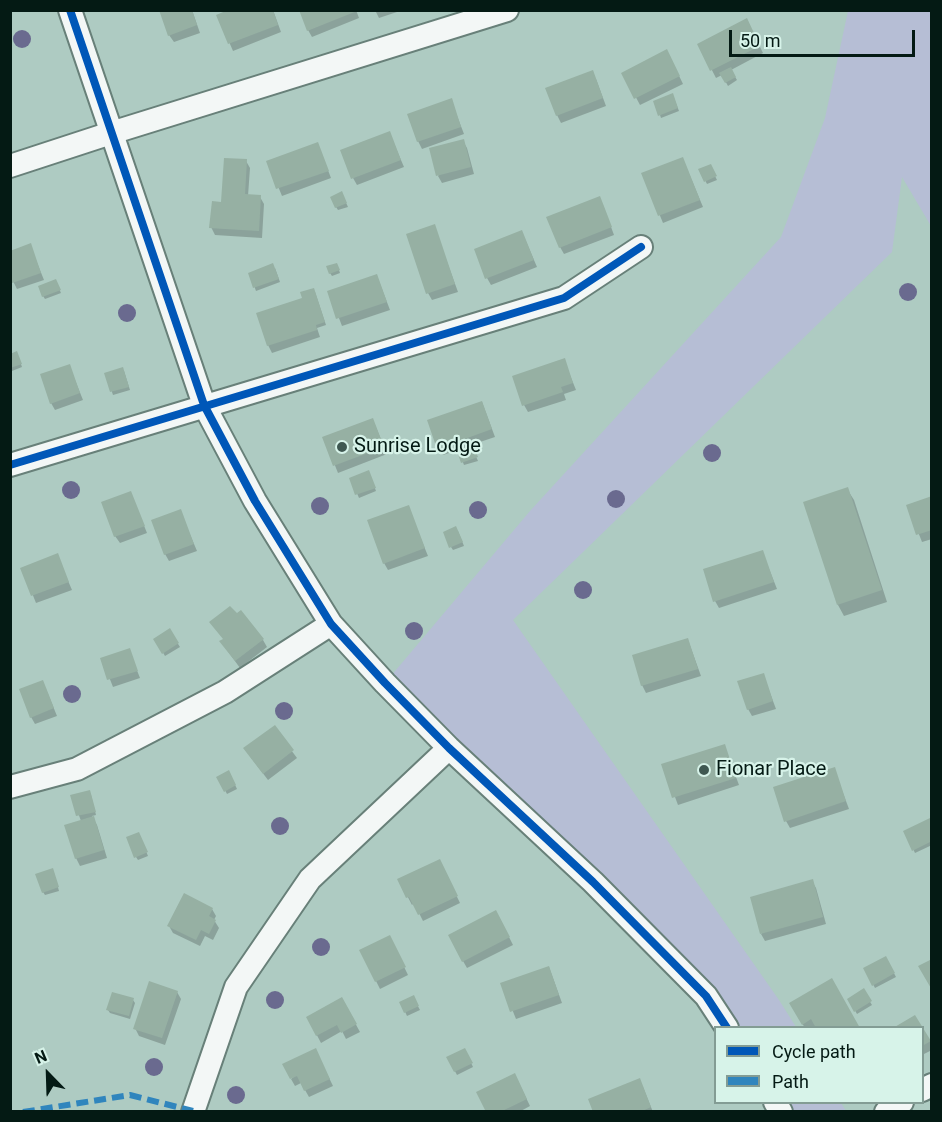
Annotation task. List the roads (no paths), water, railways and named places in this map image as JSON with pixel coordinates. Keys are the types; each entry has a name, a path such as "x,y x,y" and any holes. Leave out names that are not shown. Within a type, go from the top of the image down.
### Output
{"street":[{"path":"70,10 204,405 255,501 332,624 385,683 449,748 609,898 706,996 726,1026"},
{"path":"10,166 507,10"},
{"path":"10,465 564,298 641,247"},
{"path":"10,787 77,769 225,692 332,624"},
{"path":"194,1111 237,987 310,879 449,748"},
{"path":"886,1112 899,1104"}],"place":[{"name":"Sunrise Lodge","path":"342,447"},
{"name":"Fionar Place","path":"704,770"}]}
